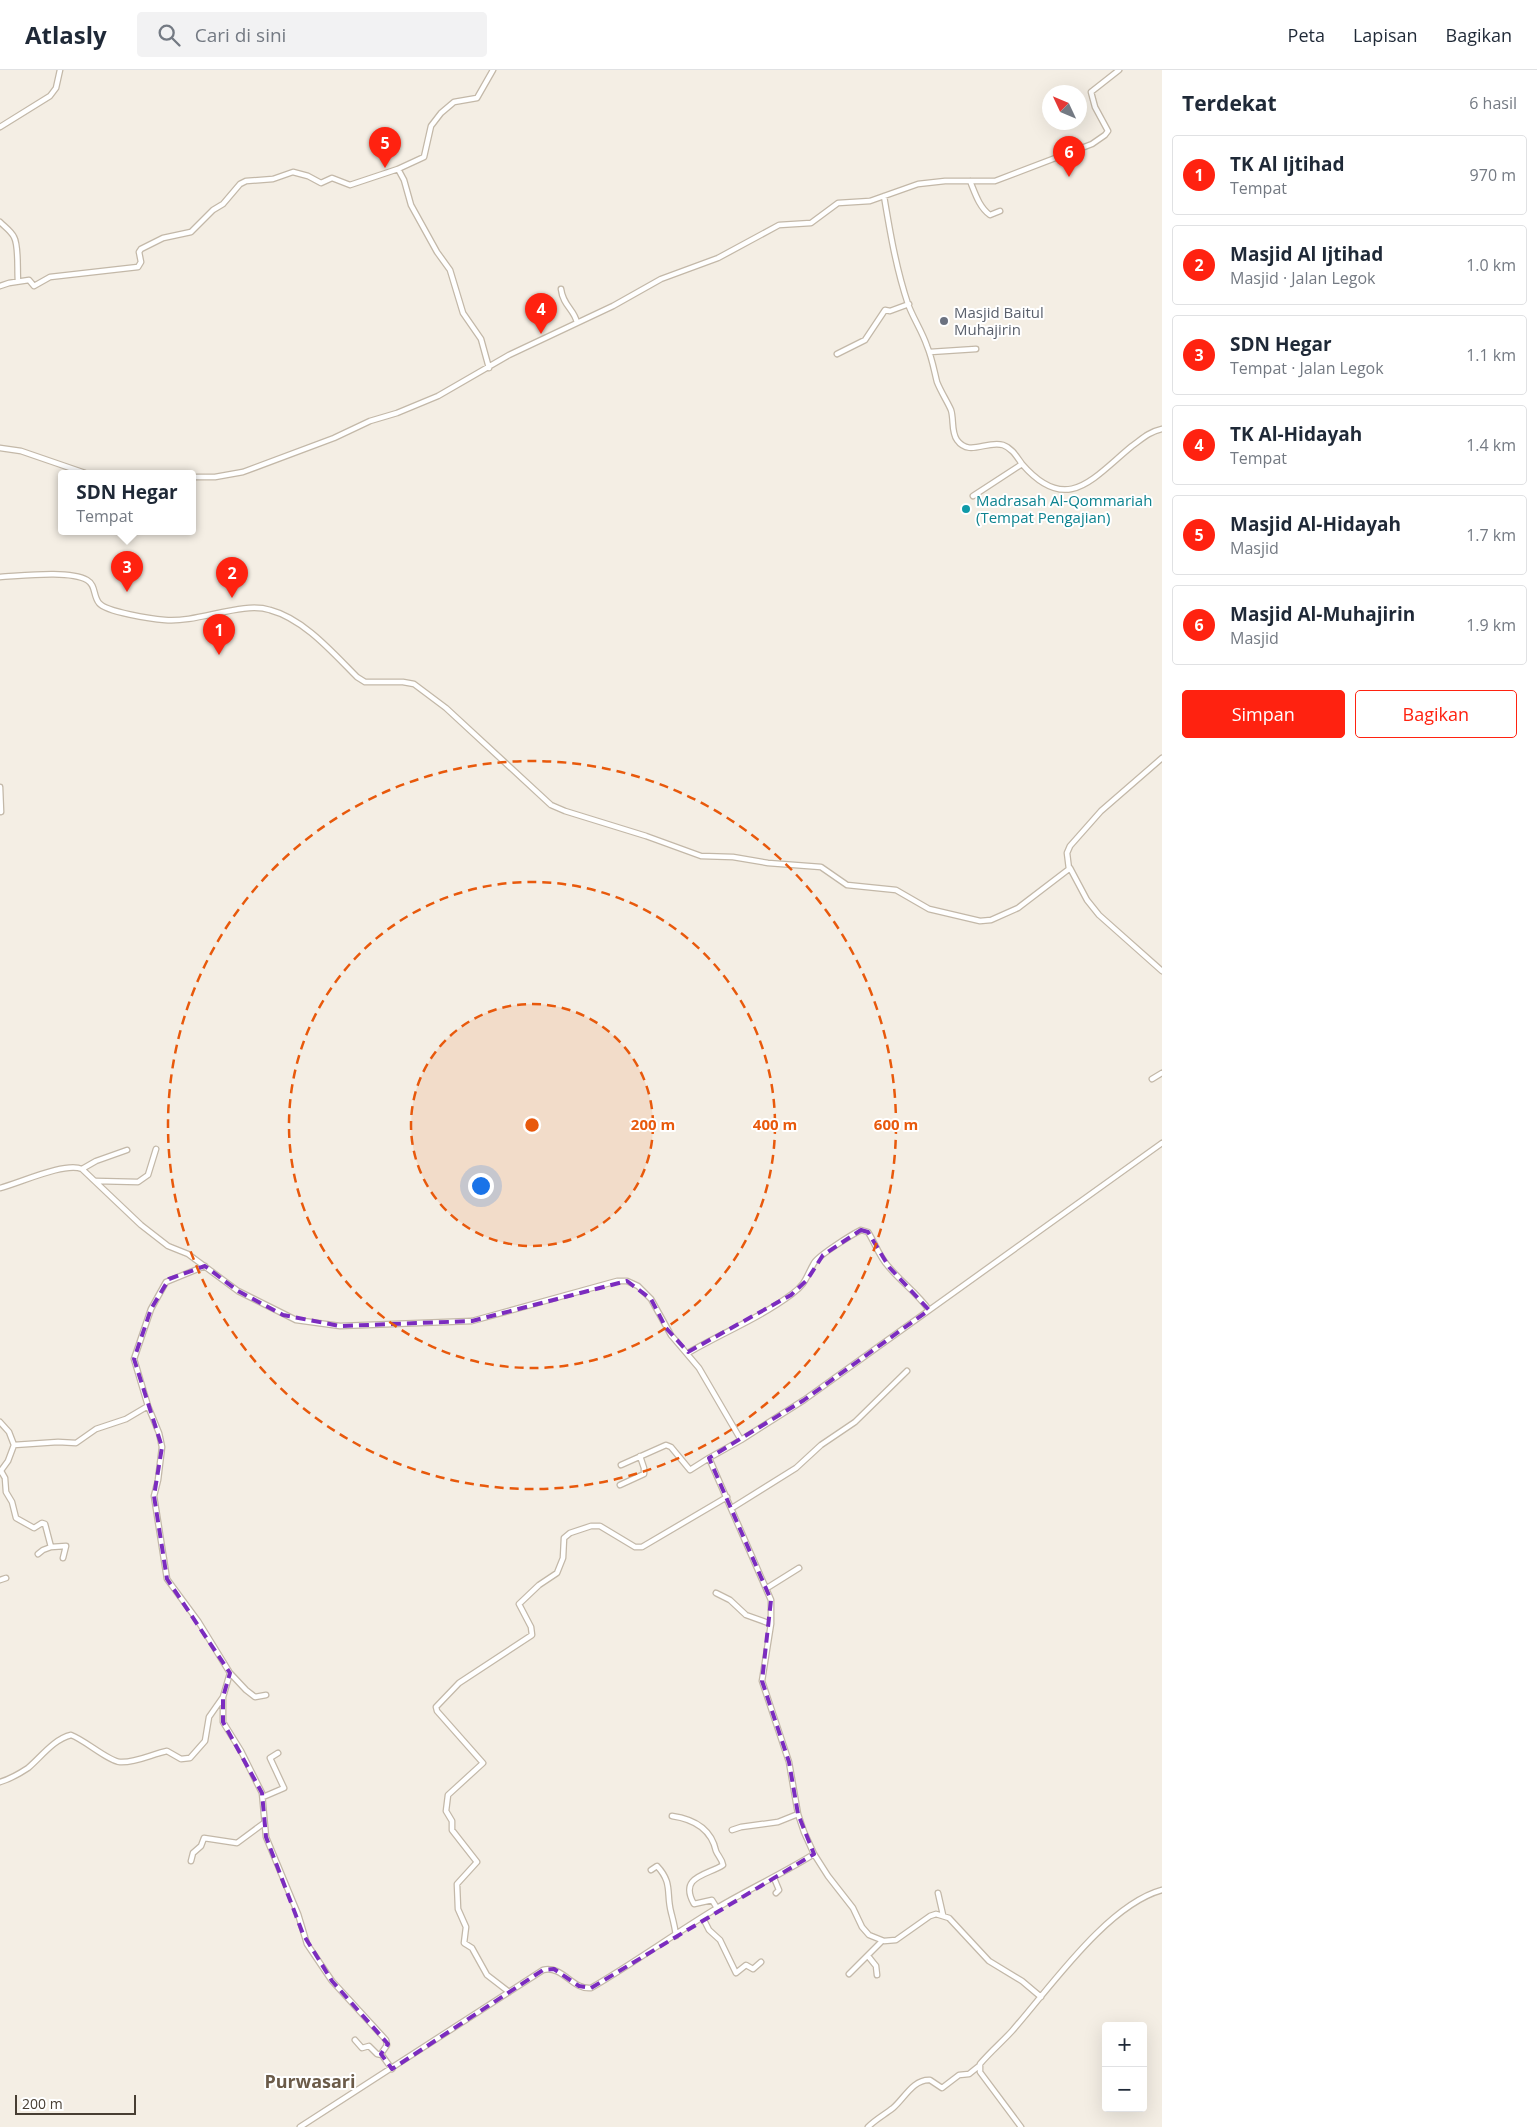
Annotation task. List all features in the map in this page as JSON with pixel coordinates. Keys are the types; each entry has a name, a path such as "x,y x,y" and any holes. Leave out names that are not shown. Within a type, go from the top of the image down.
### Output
{"street":[{"path":"0,127 50,96 56,88 60,70"},
{"path":"0,286 28,280 34,286 50,277 138,267 141,262 139,252 141,249 163,238 191,232 246,180 273,179 293,172 308,176 321,183 332,178 350,185 398,169 424,157 431,126 441,113 454,102 477,98 493,70"},
{"path":"196,477 227,476 334,438 370,421 397,413 438,396 509,355 613,306 661,279 718,258 779,225 811,223 838,203 863,202 918,184 970,180 995,181 1092,144 1105,135 1107,129 1095,107 1091,92 1119,70"},
{"path":"398,169 414,212 436,252 450,270 463,313 481,339 489,368"},
{"path":"970,180 978,201 986,212 990,215 1000,211"},
{"path":"884,196 889,230 909,304 930,352 937,382 951,410 956,438 963,446 968,448 996,444 1003,445 1010,449 1032,476 1050,488 1080,488 1092,481 1149,432 1162,430"},
{"path":"0,222 11,232 17,244 18,281"},
{"path":"561,289 564,302 576,317 577,323"},
{"path":"837,354 865,340 885,310 890,311 909,304"},
{"path":"930,352 976,349"},
{"path":"0,448 21,451 76,470"},
{"path":"973,496 1022,464"},
{"path":"0,577 53,574 84,579 91,583 98,602 106,608 165,620 199,618 252,608 271,610 309,631 357,677 365,682 403,682 414,684 456,718 550,805 663,841 702,856 733,857 768,863 816,866 824,868 847,885 896,890 928,909 984,921 1018,908 1070,868"},
{"path":"1162,758 1100,811 1070,846 1067,853 1070,868 1087,900 1100,916 1162,970"},
{"path":"0,787 2,812"},
{"path":"1152,1079 1162,1073"},
{"path":"621,1464 666,1445 670,1447 690,1470 741,1440 804,1400 1162,1143"},
{"path":"96,1181 138,1182 148,1175 156,1148"},
{"path":"82,1169 96,1161 127,1150"},
{"path":"0,1188 59,1170 73,1167 82,1169 156,1238 168,1246 188,1254 238,1291 296,1320 340,1326 472,1321 617,1281 627,1281 645,1292 671,1334 699,1368 741,1440"},
{"path":"688,1353 734,1330 791,1295 807,1280 815,1262 861,1230 868,1232 885,1262 921,1299 929,1310"},
{"path":"205,1266 166,1282 151,1308 134,1359 148,1406 160,1433 162,1447 154,1496 166,1579 198,1622 230,1673 255,1697 266,1695"},
{"path":"732,1508 796,1468 821,1445 855,1422 907,1371"},
{"path":"14,1445 58,1442 76,1443 96,1430 126,1419 148,1406"},
{"path":"0,1422 9,1432 14,1445 8,1462 1,1471 5,1478 6,1492 12,1502 16,1518 34,1528 45,1524 51,1547"},
{"path":"620,1485 644,1474 640,1456"},
{"path":"709,1458 771,1600 771,1624 762,1681 789,1762 798,1814 814,1854 828,1876 853,1908 868,1935 882,1941"},
{"path":"509,1992 487,1975 472,1948 464,1944 466,1927 458,1909 457,1884 477,1862 452,1830 452,1821 446,1811 448,1795 483,1763 437,1711 436,1707 458,1684 532,1635 531,1627 519,1604 539,1585 557,1573 563,1558 564,1538 568,1534 591,1526 600,1526 635,1547 641,1548 726,1497"},
{"path":"38,1554 51,1547 65,1545 63,1558"},
{"path":"767,1588 799,1568"},
{"path":"0,1580 6,1578"},
{"path":"716,1593 730,1600 739,1610 752,1619 771,1624"},
{"path":"230,1673 223,1697 223,1722 241,1751 263,1797 266,1838 298,1914 307,1944 332,1981 386,2040 386,2045 381,2052 382,2055"},
{"path":"0,1782 11,1778 27,1768 39,1756 71,1735 118,1762 137,1760 167,1751 180,1759 190,1758 205,1741 209,1717 223,1697"},
{"path":"263,1797 284,1788 270,1758 278,1752"},
{"path":"732,1830 778,1822 798,1814"},
{"path":"672,1816 687,1818 696,1822 715,1843 717,1853 723,1865 698,1875 690,1886 689,1891 694,1904 712,1900 717,1908"},
{"path":"191,1862 193,1853 202,1846 204,1838 237,1843 264,1823"},
{"path":"300,2127 544,1970 550,1968 565,1975 579,1986 591,1988 676,1936 717,1908 774,1878 814,1854"},
{"path":"651,1870 657,1866 666,1877 676,1936"},
{"path":"774,1878 779,1890 776,1893"},
{"path":"739,1889 742,1895"},
{"path":"868,2127 878,2117 892,2109 920,2082 928,2079 939,2087 944,2088 959,2075 969,2074 979,2066 1060,1973 1127,1906 1139,1898 1162,1890"},
{"path":"938,1894 943,1915"},
{"path":"849,1974 868,1956 875,1945 882,1941 896,1940 933,1914 943,1915 956,1924 989,1961 1022,1981 1041,1997"},
{"path":"703,1918 710,1931 720,1940 736,1973 746,1965 753,1969 761,1962"},
{"path":"868,1956 876,1966 877,1975"},
{"path":"355,2040 362,2048 369,2046 377,2054 382,2055 392,2069"},
{"path":"979,2066 980,2072 1021,2127"}],"highlighted area":[{"path":"861,1230 868,1232 889,1267 929,1310 804,1400 709,1458 771,1600 762,1681 789,1762 798,1814 814,1854 591,1988 579,1986 554,1969 543,1970 392,2069 381,2054 388,2044 332,1981 303,1934 266,1837 262,1793 223,1722 223,1697 230,1673 167,1579 159,1535 154,1496 162,1447 134,1359 151,1309 169,1279 205,1266 238,1291 283,1315 340,1326 472,1321 627,1281 651,1299 666,1328 688,1352 791,1295 807,1280 823,1255"}],"place":[{"name":"Masjid Al-Hidayah","path":"385,168"},
{"name":"Masjid Al-Muhajirin","path":"1069,177"},
{"name":"Masjid Baitul Muhajirin","path":"944,321"},
{"name":"TK Al-Hidayah","path":"541,334"},
{"name":"Madrasah Al-Qommariah (Tempat Pengajian)","path":"966,509"},
{"name":"SDN Hegar","path":"127,592"},
{"name":"Masjid Al Ijtihad","path":"232,598"},
{"name":"TK Al Ijtihad","path":"219,655"}],"district":[{"name":"Purwasari","path":"310,2081"}]}
